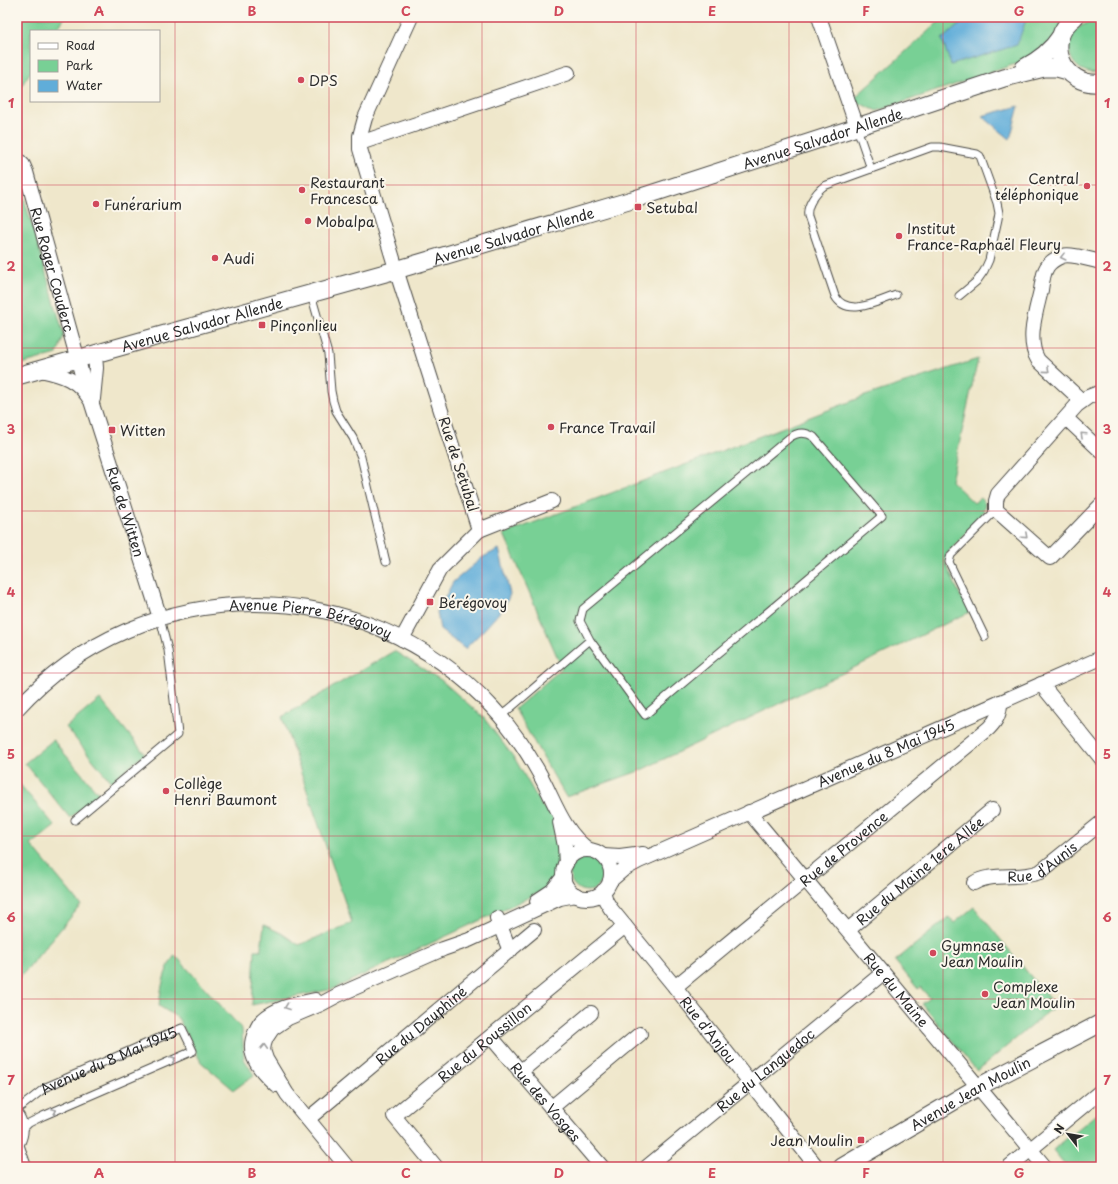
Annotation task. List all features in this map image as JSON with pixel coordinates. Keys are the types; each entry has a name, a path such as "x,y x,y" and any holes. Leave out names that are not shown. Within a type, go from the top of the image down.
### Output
{"street":[{"path":"410,17 367,112 361,131 360,143 568,73"},
{"path":"819,17 857,127"},
{"name":"Avenue Salvador Allende","path":"1004,78 1040,60 1054,47 1066,26 1074,17"},
{"path":"1060,37 1059,46 1063,64 1068,71 1077,78 1095,83 1101,95"},
{"name":"Avenue Salvador Allende","path":"17,376 396,270 627,202 1004,78 1044,68 1057,68 1068,71"},
{"name":"Rue de Setubal","path":"360,143 396,270 479,530 440,569 402,639"},
{"name":"Rue Roger Couderc","path":"17,159 23,165 26,172 79,359"},
{"path":"1082,401 1038,360 1034,351 1034,327 1044,273 1048,265 1060,256 1068,255 1101,262"},
{"name":"Rue de Witten","path":"91,401 96,368 95,354"},
{"name":"Rue de Witten","path":"79,359 160,618"},
{"name":"Rue de Witten","path":"40,370 56,373 70,379 81,386 91,401"},
{"path":"1101,392 1082,401 998,494 996,510 1050,558 1101,505"},
{"path":"1066,418 1101,451"},
{"path":"479,530 552,501"},
{"name":"Avenue Pierre Bérégovoy","path":"17,709 51,677 89,650 124,632 160,618 192,610 220,606 253,604 277,604 339,614 367,623 426,652 452,670 476,691 501,716 527,752 539,772 569,831 579,843 589,850"},
{"name":"Avenue du 8 Mai 1945","path":"607,886 630,865 1101,658"},
{"path":"1041,684 1101,758"},
{"name":"Rue de Provence","path":"675,987 989,728 997,719 1000,702"},
{"name":"Avenue Pierre Bérégovoy","path":"555,806 565,846 565,870"},
{"name":"Rue du Maine 1ere Allée","path":"848,930 992,810"},
{"name":"Rue du Maine","path":"749,812 1045,1167"},
{"name":"Rue d’Aunis","path":"974,883 984,879 1030,875 1040,872 1101,822"},
{"name":"Avenue du 8 Mai 1945","path":"603,856 626,857 670,847"},
{"path":"347,1167 287,1094 264,1074 255,1061 252,1055 251,1044 257,1028 263,1020 285,1007 338,995 443,949 469,940 548,894 555,888 570,858 576,853 589,850 603,856 610,867 611,874 607,886 592,897 582,897 576,895 568,888 565,870"},
{"name":"Rue d'Anjou","path":"607,886 608,905 675,987 817,1167"},
{"path":"499,922 560,898 576,895"},
{"path":"499,922 510,951"},
{"name":"Rue du Roussillon","path":"436,1167 394,1116 625,926"},
{"name":"Rue du Dauphiné","path":"308,1119 534,930"},
{"name":"Rue du Languedoc","path":"647,1167 884,973"},
{"path":"520,1072 591,1013"},
{"name":"Avenue Jean Moulin","path":"842,1167 978,1087 1101,1023"},
{"path":"551,1108 640,1034"},
{"name":"Rue des Vosges","path":"490,1037 602,1167"},
{"path":"1009,1167 1101,1091"},
{"path":"17,1117 20,1125 19,1137"},
{"path":"17,1147 18,1154 24,1167"}],"lane":[{"path":"857,127 871,169"},
{"path":"896,295 854,308 846,306 839,301 835,296 807,213 810,205 821,188 824,186 936,147 977,154 982,158 997,202 999,213 987,266 977,281 959,296"},
{"path":"311,294 328,354 333,401 336,411 353,438 361,457 386,562"},
{"path":"796,433 806,433 814,437 882,516 645,715 590,640 580,621 583,609 796,433"},
{"path":"985,637 949,562 951,556 996,510"},
{"path":"75,820 178,734 168,650 160,618"},
{"path":"501,716 590,640"},
{"name":"Avenue du 8 Mai 1945","path":"17,1108 22,1106 46,1087 182,1028 193,1051 43,1116 29,1123 19,1137"}],"green space":[{"path":"17,17 65,17 57,30 30,30 30,73 17,93"},
{"path":"946,17 1066,17 1053,41 1024,61 877,111 852,100 935,25"},
{"path":"1094,22 1101,23 1101,72 1089,72 1079,68 1069,51 1070,41 1074,32 1082,26"},
{"path":"17,174 64,335 57,354 17,365"},
{"path":"978,359 951,481 974,503 980,498 985,503 983,512 978,520 947,554 945,562 961,597 974,610 639,771 566,797 515,709 562,668 504,534 865,396"},
{"path":"394,651 441,680 483,717 515,759 542,806 554,817 559,857 556,875 547,889 333,989 252,1005 255,950 261,950 264,925 281,933 299,945 352,923 282,717"},
{"path":"100,699 145,754 111,782 66,727"},
{"path":"53,740 99,794 70,818 25,763"},
{"path":"17,781 55,826 31,845 81,905 17,981"},
{"path":"584,857 590,857 594,858 601,864 604,874 603,881 597,888 590,891 584,891 580,890 573,884 570,877 570,871 571,867 577,860"},
{"name":"Complexe Jean Moulin","path":"974,907 1055,1006 977,1071 922,1004 930,998 920,987 918,989 895,961 949,917 954,923"},
{"path":"175,955 242,1029 244,1059 254,1075 234,1090 201,1062 178,1018 159,1006 164,979 168,967"},
{"path":"1101,1110 1101,1167 1067,1167 1053,1150"}],"water":[{"path":"969,17 1027,17 1017,45 951,65 942,39"},
{"path":"1019,106 1010,139 982,116"},
{"path":"499,549 510,594 497,616 465,649 440,630 437,612 453,582 483,557"}],"place":[{"name":"DPS","path":"301,80"},
{"name":"Central téléphonique","path":"1087,186"},
{"name":"Restaurant Francesca","path":"302,190"},
{"name":"Funérarium","path":"96,204"},
{"name":"Setubal","path":"638,207"},
{"name":"Mobalpa","path":"308,221"},
{"name":"Institut France-Raphaël Fleury","path":"899,236"},
{"name":"Audi","path":"215,258"},
{"name":"Pinçonlieu","path":"262,325"},
{"name":"France Travail","path":"551,427"},
{"name":"Witten","path":"112,430"},
{"name":"Bérégovoy","path":"430,602"},
{"name":"Collège Henri Baumont","path":"166,791"},
{"name":"Gymnase Jean Moulin","path":"933,953"},
{"name":"Complexe Jean Moulin","path":"985,994"},
{"name":"Jean Moulin","path":"861,1140"}]}
